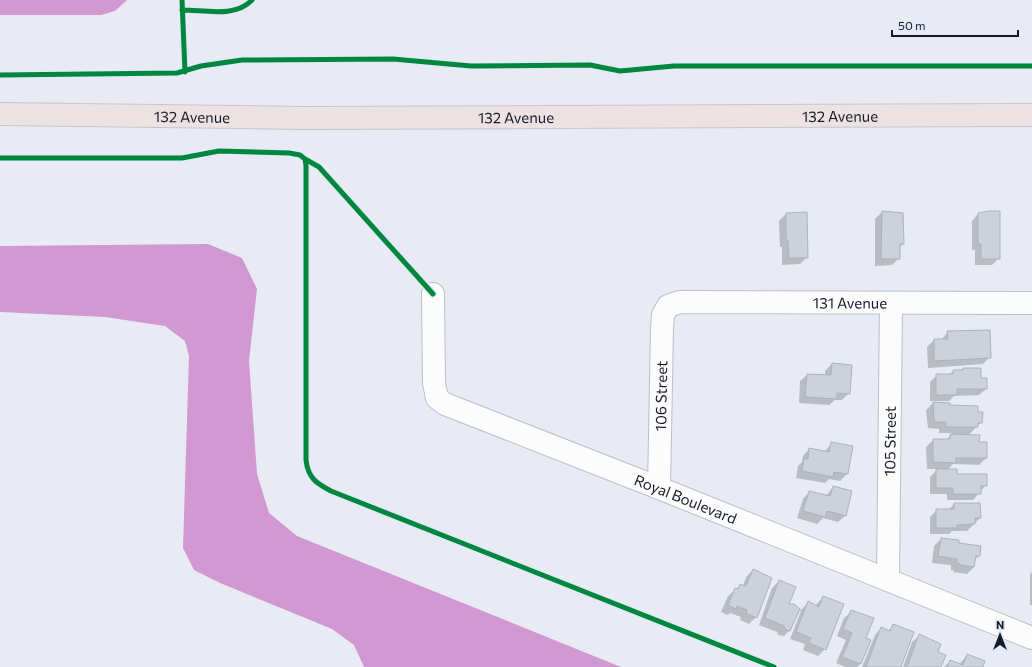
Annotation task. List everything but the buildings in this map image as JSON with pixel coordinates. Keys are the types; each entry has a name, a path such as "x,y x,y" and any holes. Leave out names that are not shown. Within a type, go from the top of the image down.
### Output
{"main road":[{"name":"132 Avenue","path":"0,114 306,118 1032,115"}],"street":[{"name":"Royal Boulevard","path":"433,294 434,383 437,398 445,404 659,488 1032,638"},
{"name":"131 Avenue","path":"668,306 680,302 1032,304"},
{"name":"105 Street","path":"888,580 891,303"},
{"name":"106 Street","path":"659,488 662,328 663,315 668,306"}],"shaded area":[{"path":"0,0 127,0 115,11 101,15 0,15"},
{"path":"208,244 242,258 257,289 249,361 257,474 269,513 297,536 621,667 364,667 354,645 332,629 220,583 194,570 183,548 189,356 185,341 165,326 105,317 0,312 0,246"}],"cycle path":[{"path":"182,0 185,72"},
{"path":"182,10 210,12 228,11 245,6 252,0"},
{"path":"0,75 177,73 201,66 242,60 393,59 471,66 590,65 620,71 674,66 1032,66"},
{"path":"0,158 182,158 219,151 289,153 300,155 305,159 306,166 306,460 311,476 331,491 774,667"},
{"path":"305,159 319,167 433,294"}]}
